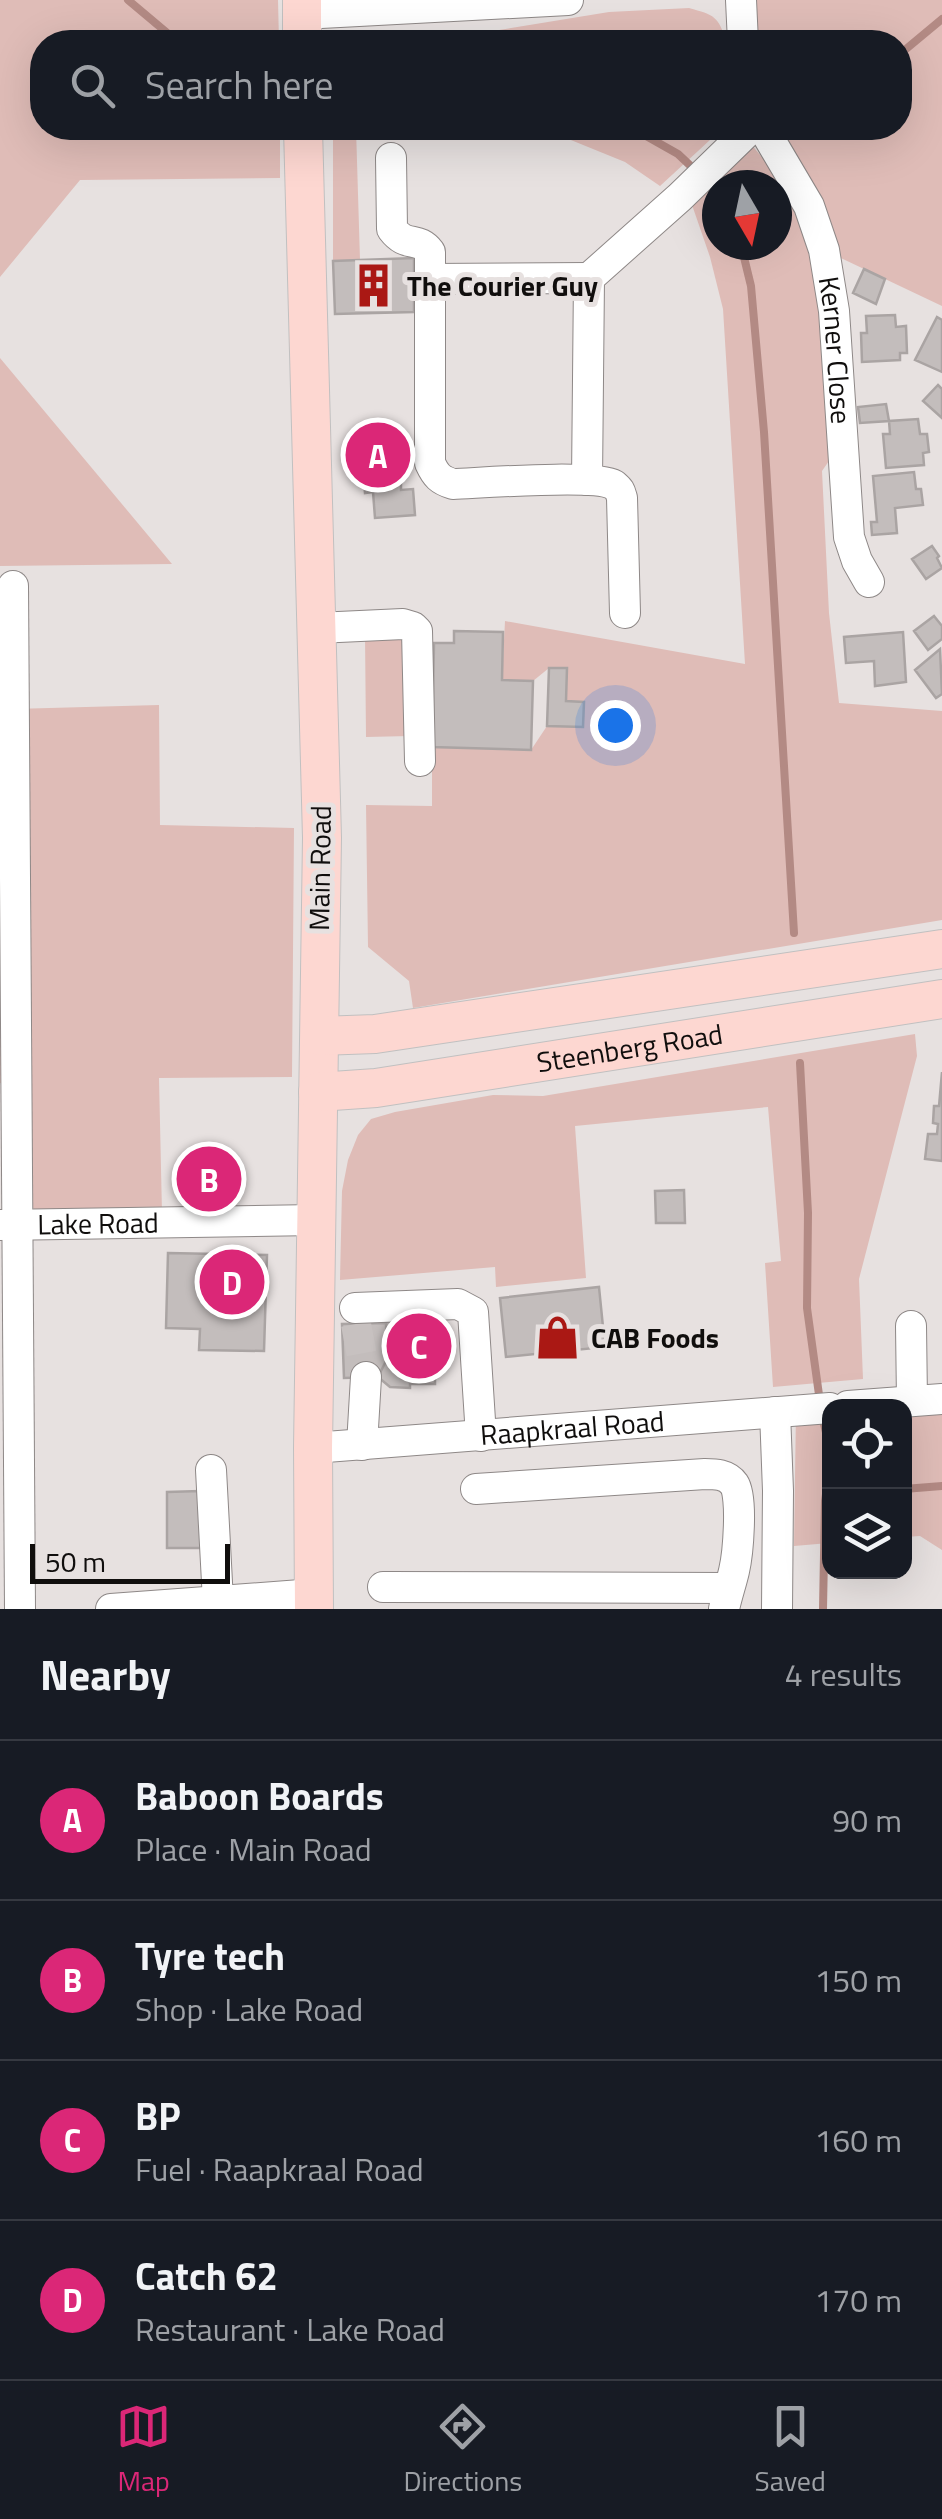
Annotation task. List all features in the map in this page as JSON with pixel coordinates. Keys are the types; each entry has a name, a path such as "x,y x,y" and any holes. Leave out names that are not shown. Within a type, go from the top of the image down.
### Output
{"main road":[{"name":"Main Road","path":"303,140 322,838 314,1602"},
{"name":"Steenberg Road","path":"320,1036 375,1034 942,948"},
{"name":"Steenberg Road","path":"318,1092 376,1088 942,999"}],"street":[{"path":"302,19 488,2 568,0"},
{"path":"741,0 743,30"},
{"path":"430,279 589,278 738,140"},
{"name":"Kerner Close","path":"770,140 809,206 824,250 834,311 849,538 869,582"},
{"path":"391,158 392,229 398,238 425,245 430,252 430,464 436,476 453,484 587,480 610,483 619,489 625,613"},
{"path":"587,480 589,278"},
{"path":"13,586 8,1225 20,1609"},
{"path":"317,628 403,624 417,631 420,760"},
{"name":"Lake Road","path":"8,1225 316,1220"},
{"path":"315,1307 356,1316 458,1304 473,1312 480,1436"},
{"path":"911,1326 927,1400"},
{"path":"362,1446 366,1377"},
{"name":"Raapkraal Road","path":"314,1448 822,1409"},
{"path":"777,1609 778,1491 786,1411"},
{"path":"211,1470 219,1605"},
{"path":"383,1586 726,1598 736,1560 738,1509 738,1494 727,1478 704,1474 476,1488"},
{"path":"111,1609 314,1602"}],"shaded area":[{"path":"0,0 278,0 279,30 30,30 30,140 280,140 280,178 80,180 0,277"},
{"path":"741,0 942,0 942,306 824,250 792,186 792,170 784,170 769,140 912,140 912,30 742,30"},
{"path":"689,8 714,18 722,30 499,30 609,12"},
{"path":"333,140 356,140 360,260 333,261"},
{"path":"571,140 710,140 660,186 625,162"},
{"path":"751,144 772,170 724,170"},
{"path":"702,191 702,234 691,202"},
{"path":"792,207 801,224 821,300 831,458 822,471 829,613 839,703 942,711 942,920 413,1008 409,981 368,947 366,805 432,806 432,747 531,750 547,726 583,727 584,702 566,701 549,668 533,681 502,680 505,621 745,664 723,309 711,260 792,260"},
{"path":"0,358 172,564 0,566"},
{"path":"409,634 410,736 366,737 365,635"},
{"path":"159,705 160,825 294,828 292,1077 159,1078 162,1213 42,1216 25,1201 15,1083 0,1083 0,1020 14,1020 13,709"},
{"path":"915,1034 917,1056 859,1279 863,1379 773,1387 765,1263 781,1261 768,1107 575,1126 586,1278 496,1287 495,1267 340,1280 342,1191 358,1135 371,1119 493,1095 543,1096"},
{"path":"942,1398 942,1550 920,1536 912,1537 912,1404"},
{"path":"822,1409 822,1544 794,1546 796,1411"}],"building":[{"name":"The Courier Guy","path":"414,258 414,312 335,314 333,261"},
{"path":"864,269 885,279 876,304 853,293"},
{"path":"895,315 896,327 906,326 907,353 900,353 900,360 862,362 861,333 867,333 866,316"},
{"path":"937,317 942,320 942,372 915,360"},
{"path":"938,385 942,389 942,418 923,401"},
{"path":"886,404 889,421 860,423 858,407"},
{"path":"918,419 920,434 927,434 929,452 923,453 924,465 886,468 883,434 890,434 889,421"},
{"path":"392,429 395,480 401,479 401,490 413,489 415,515 375,518 373,492 365,493 360,431"},
{"path":"914,472 923,505 895,508 897,533 872,535 871,522 877,522 873,476"},
{"path":"932,546 942,568 926,579 912,559"},
{"path":"934,616 942,626 942,639 928,650 914,631"},
{"path":"454,631 503,632 502,680 533,681 531,750 432,747 434,643 454,643"},
{"path":"903,632 906,682 875,686 874,661 846,663 844,637"},
{"path":"940,649 942,694 936,698 915,670"},
{"path":"549,668 567,668 566,701 584,702 583,727 547,726"},
{"path":"942,1072 942,1161 925,1159 928,1134 937,1134 934,1106 939,1106"},
{"path":"684,1190 685,1223 656,1223 655,1191"},
{"path":"168,1253 267,1255 264,1351 199,1350 200,1329 166,1328"},
{"path":"599,1287 605,1347 506,1357 500,1298"},
{"path":"427,1310 427,1350 435,1350 435,1384 390,1387 378,1377 387,1359 386,1312"},
{"path":"386,1323 387,1359 378,1377 344,1378 342,1324"},
{"path":"200,1491 201,1548 167,1548 167,1492"}],"waterway":[{"path":"128,0 164,30"},
{"path":"912,44 942,19"},
{"path":"653,140 678,154 696,171"},
{"path":"745,260 751,286 764,432 794,933"},
{"path":"800,1063 808,1213 807,1308 820,1402"},
{"path":"912,1488 942,1486"},
{"path":"823,1609 827,1489"}],"tunnel":[{"path":"356,1324 366,1377"}],"place":[{"name":"The Courier Guy","path":"374,286"},
{"name":"Baboon Boards","path":"378,455"},
{"name":"Tyre tech","path":"209,1179"},
{"name":"Catch 62","path":"232,1282"},
{"name":"CAB Foods","path":"558,1338"},
{"name":"BP","path":"419,1346"}]}
